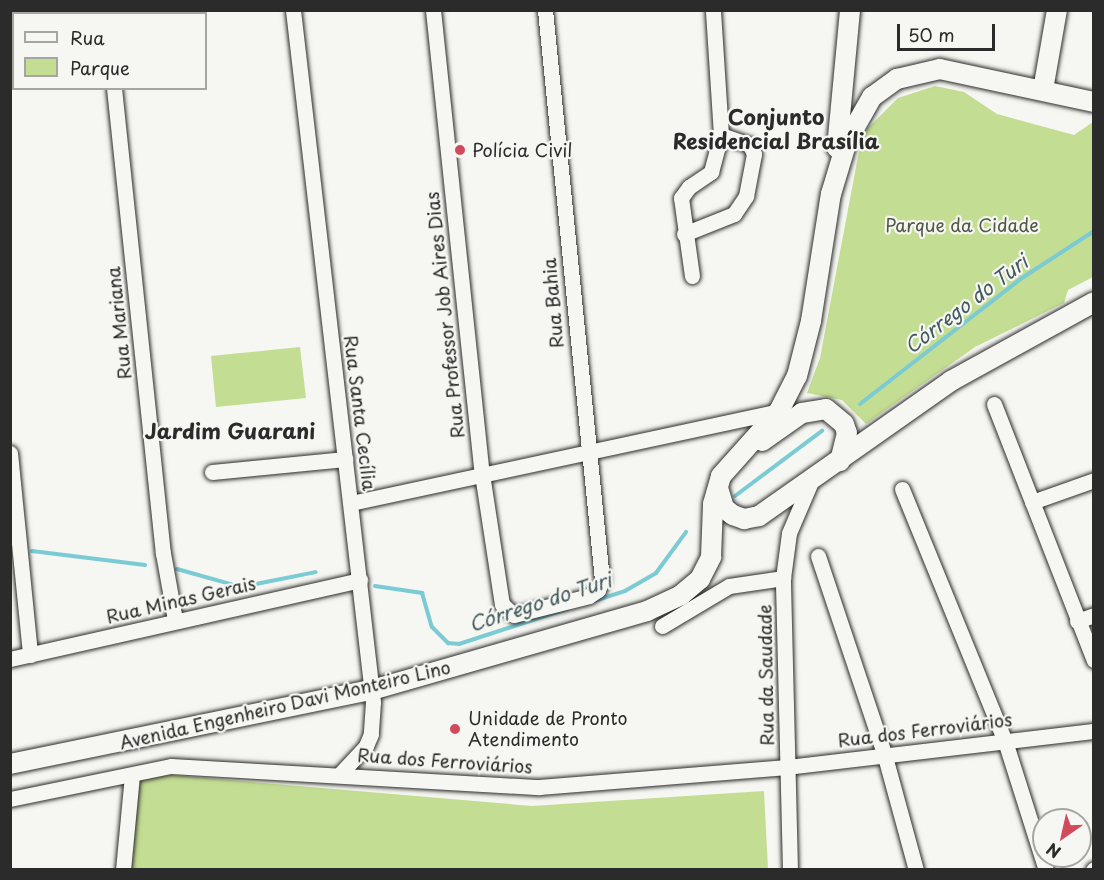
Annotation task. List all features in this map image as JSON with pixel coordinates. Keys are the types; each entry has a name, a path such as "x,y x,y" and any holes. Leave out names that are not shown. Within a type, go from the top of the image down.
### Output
{"main road":[{"path":"850,10 831,194 805,347 797,376 779,411 717,486 724,508 752,519 810,484 951,381 1094,302"},
{"path":"1043,90 1056,10"},
{"path":"831,194 857,118 872,98 897,79 940,69 1094,102"},
{"path":"740,456 802,413 818,408 826,409 844,424 847,433 840,461"},
{"name":"Avenida Engenheiro Davi Monteiro Lino","path":"10,764 372,690 647,611 681,595 700,579 711,557 717,486"}],"street":[{"name":"Rua Santa Cecília","path":"293,10 372,690 371,734 359,756 340,774"},
{"name":"Rua Professor Job Aires Dias","path":"433,10 482,474 502,604 509,613"},
{"name":"Rua Bahia","path":"509,613 519,614 589,596 598,590 602,580 587,452 545,10"},
{"path":"692,276 684,234 681,198 689,186 711,172 721,135 713,10"},
{"name":"Rua Mariana","path":"114,90 163,553 175,620"},
{"path":"684,234 734,214 746,196 754,154 750,145 721,135"},
{"path":"994,404 1094,660"},
{"path":"351,503 779,411"},
{"path":"10,453 30,655"},
{"path":"212,472 345,459"},
{"path":"1032,502 1094,480"},
{"name":"Rua da Saudade","path":"790,870 783,578 789,533 810,484"},
{"path":"902,489 1005,741 1046,870"},
{"path":"818,556 884,753 916,870"},
{"path":"662,626 729,586 783,578"},
{"name":"Rua Minas Gerais","path":"10,659 360,580"},
{"path":"1077,621 1094,615"},
{"name":"Rua dos Ferroviários","path":"10,799 171,766 539,787 787,767 884,753 1094,731"},
{"path":"123,870 132,775"}],"green space":[{"name":"Parque da Cidade","path":"935,86 964,92 997,114 1074,135 1093,122 1093,277 1068,290 1064,303 975,347 866,424 842,400 807,393 820,358 860,146 868,128 898,98"},
{"path":"300,347 306,398 216,407 211,356"},
{"path":"171,775 532,806 764,791 768,869 130,870 139,778"}],"waterway":[{"name":"Córrego do Turi","path":"860,404 1022,278 1094,231"},
{"name":"Córrego do Turi","path":"735,496 822,431"},
{"name":"Córrego do Turi","path":"594,601 625,591 656,573 686,532"},
{"name":"Córrego do Turi","path":"32,551 145,565"},
{"name":"Córrego do Turi","path":"177,569 241,587 316,572"},
{"name":"Córrego do Turi","path":"375,586 422,593 432,627 448,643 459,644 567,609"}],"place":[{"name":"Polícia Civil","path":"460,150"},
{"name":"Unidade de Pronto Atendimento","path":"455,729"}],"district":[{"name":"Conjunto Residencial Brasília","path":"776,128"},
{"name":"Jardim Guarani","path":"230,430"}]}
